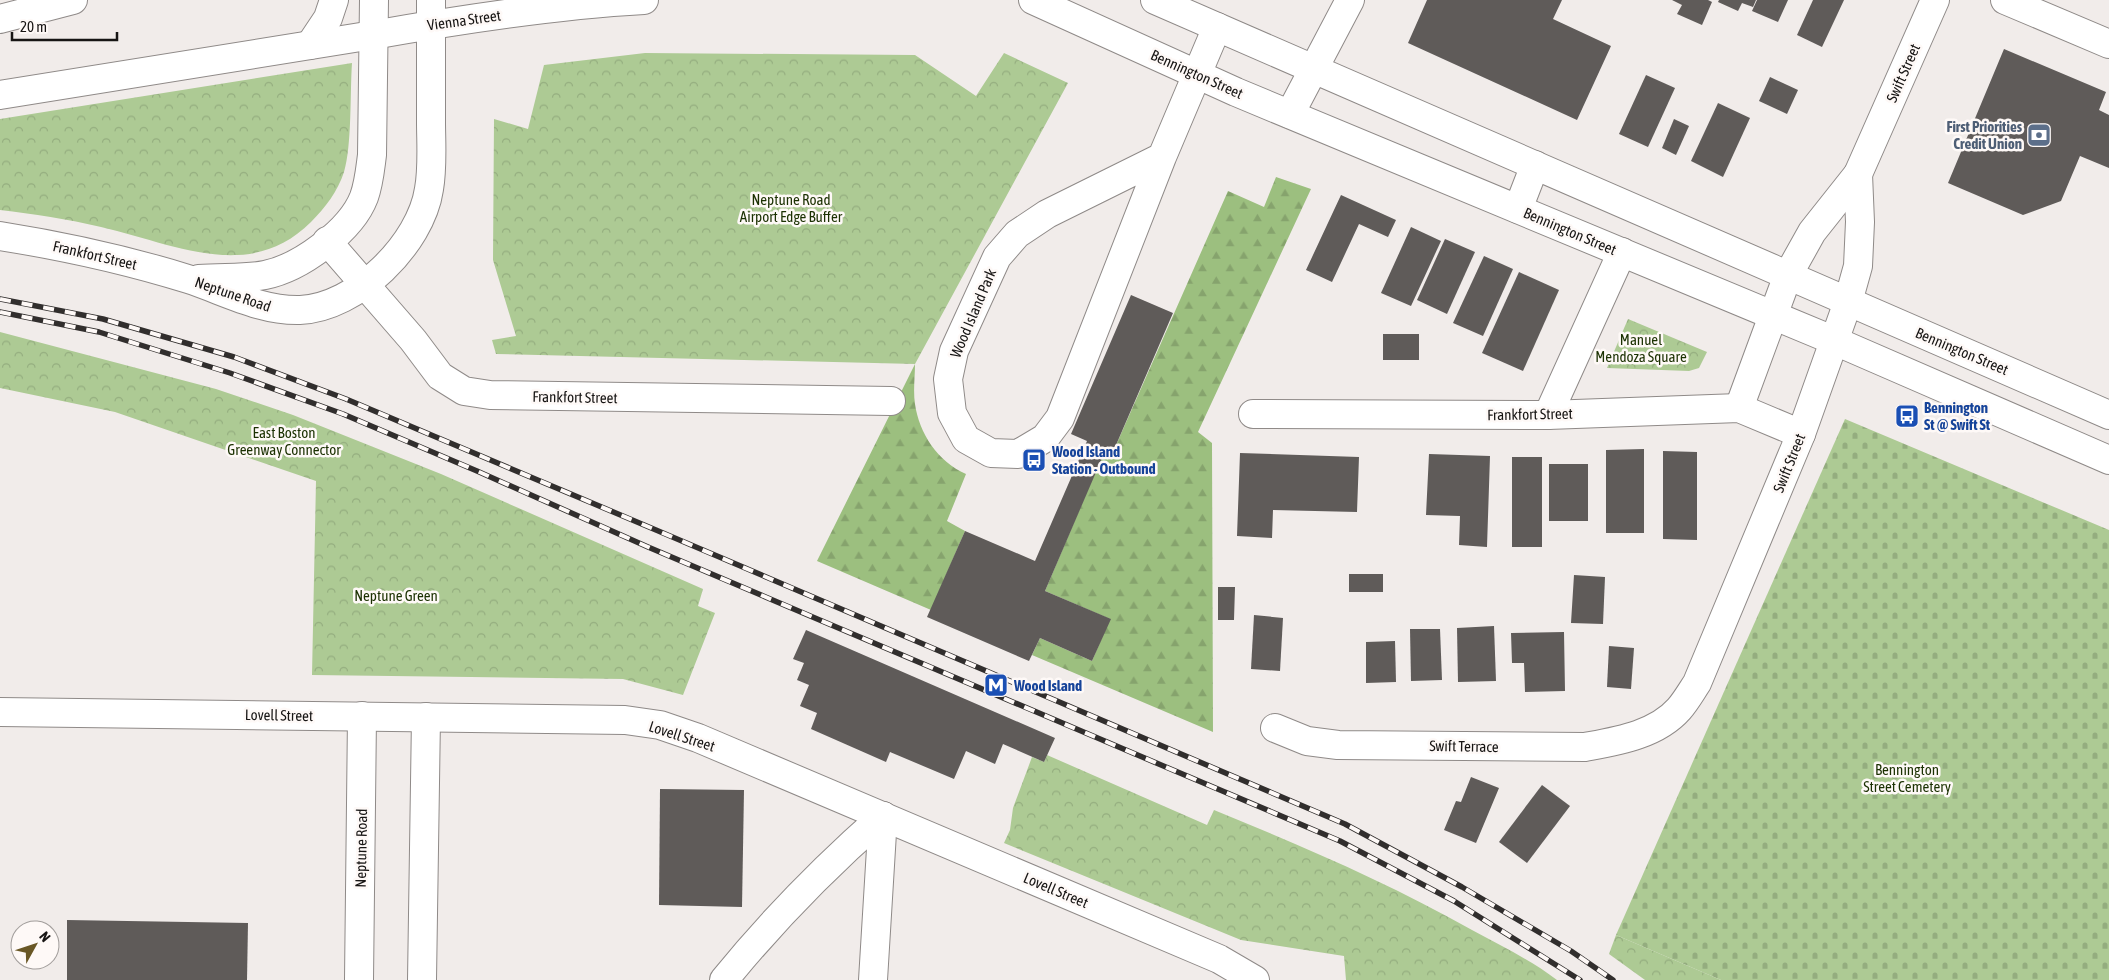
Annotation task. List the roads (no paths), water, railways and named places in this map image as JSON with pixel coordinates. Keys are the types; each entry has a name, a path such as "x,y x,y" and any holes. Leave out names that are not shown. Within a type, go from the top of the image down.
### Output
{"main road":[{"path":"0,8 64,0"},
{"path":"0,19 73,0"},
{"path":"310,45 328,18 334,0"},
{"name":"Neptune Road","path":"188,279 263,275 281,271 297,263 327,241 347,224 357,210 370,178 374,0"},
{"name":"Vienna Street","path":"0,95 374,35 431,12 559,7 644,0"},
{"name":"Bennington Street","path":"1033,0 1197,75 1835,341 2109,460"},
{"name":"Bennington Street","path":"1155,0 2109,415"},
{"path":"1290,114 1350,0"},
{"name":"Swift Street","path":"1739,408 1788,275 1812,232 1833,202 1858,174 1935,0"},
{"path":"2005,0 2109,44"},
{"name":"Neptune Road","path":"188,279 261,306 281,310 316,308 333,302 384,268 413,233 426,205 431,170 431,12"},
{"name":"Wood Island Park","path":"1162,157 1047,214 1017,234 997,257 954,351 948,379 952,413 966,439 990,453 1018,454 1045,438 1060,418 1162,157 1218,27"},
{"path":"1518,209 1535,165"},
{"name":"Swift Street","path":"1654,728 1678,710 1697,683 1801,434 1835,341 1858,266 1860,222 1858,174"},
{"name":"Frankfort Street","path":"0,236 131,263 188,279"},
{"name":"Frankfort Street","path":"327,241 440,376 464,391 490,395 891,401"},
{"path":"1548,415 1622,252"},
{"name":"Frankfort Street","path":"1253,414 1548,415 1739,408 1801,434"},
{"name":"Lovell Street","path":"0,712 625,720 660,725 698,738 1219,959 1256,980"},
{"name":"Neptune Road","path":"359,980 362,716"},
{"path":"422,980 426,717"},
{"name":"Swift Terrace","path":"1275,728 1307,741 1338,745 1586,747 1623,740 1654,728"},
{"path":"724,980 751,946 846,850 883,816"},
{"path":"873,980 883,816"}],"railway":[{"path":"0,299 103,319 234,357 346,399 1345,824 1462,887 1571,951 1613,980"},
{"path":"0,312 99,332 230,373 343,414 648,547 1340,841 1454,901 1580,980"}],"place":[{"name":"First Priorities Credit Union","path":"2039,135"},
{"name":"Bennington St @ Swift St","path":"1907,416"},
{"name":"Wood Island Station - Outbound","path":"1034,460"},
{"name":"Wood Island","path":"996,685"}],"park label":[{"name":"Neptune Road Airport Edge Buffer","path":"791,208"},
{"name":"Manuel Mendoza Square","path":"1641,348"},
{"name":"East Boston Greenway Connector","path":"284,440"},
{"name":"Neptune Green","path":"396,595"},
{"name":"Bennington Street Cemetery","path":"1907,778"}]}
